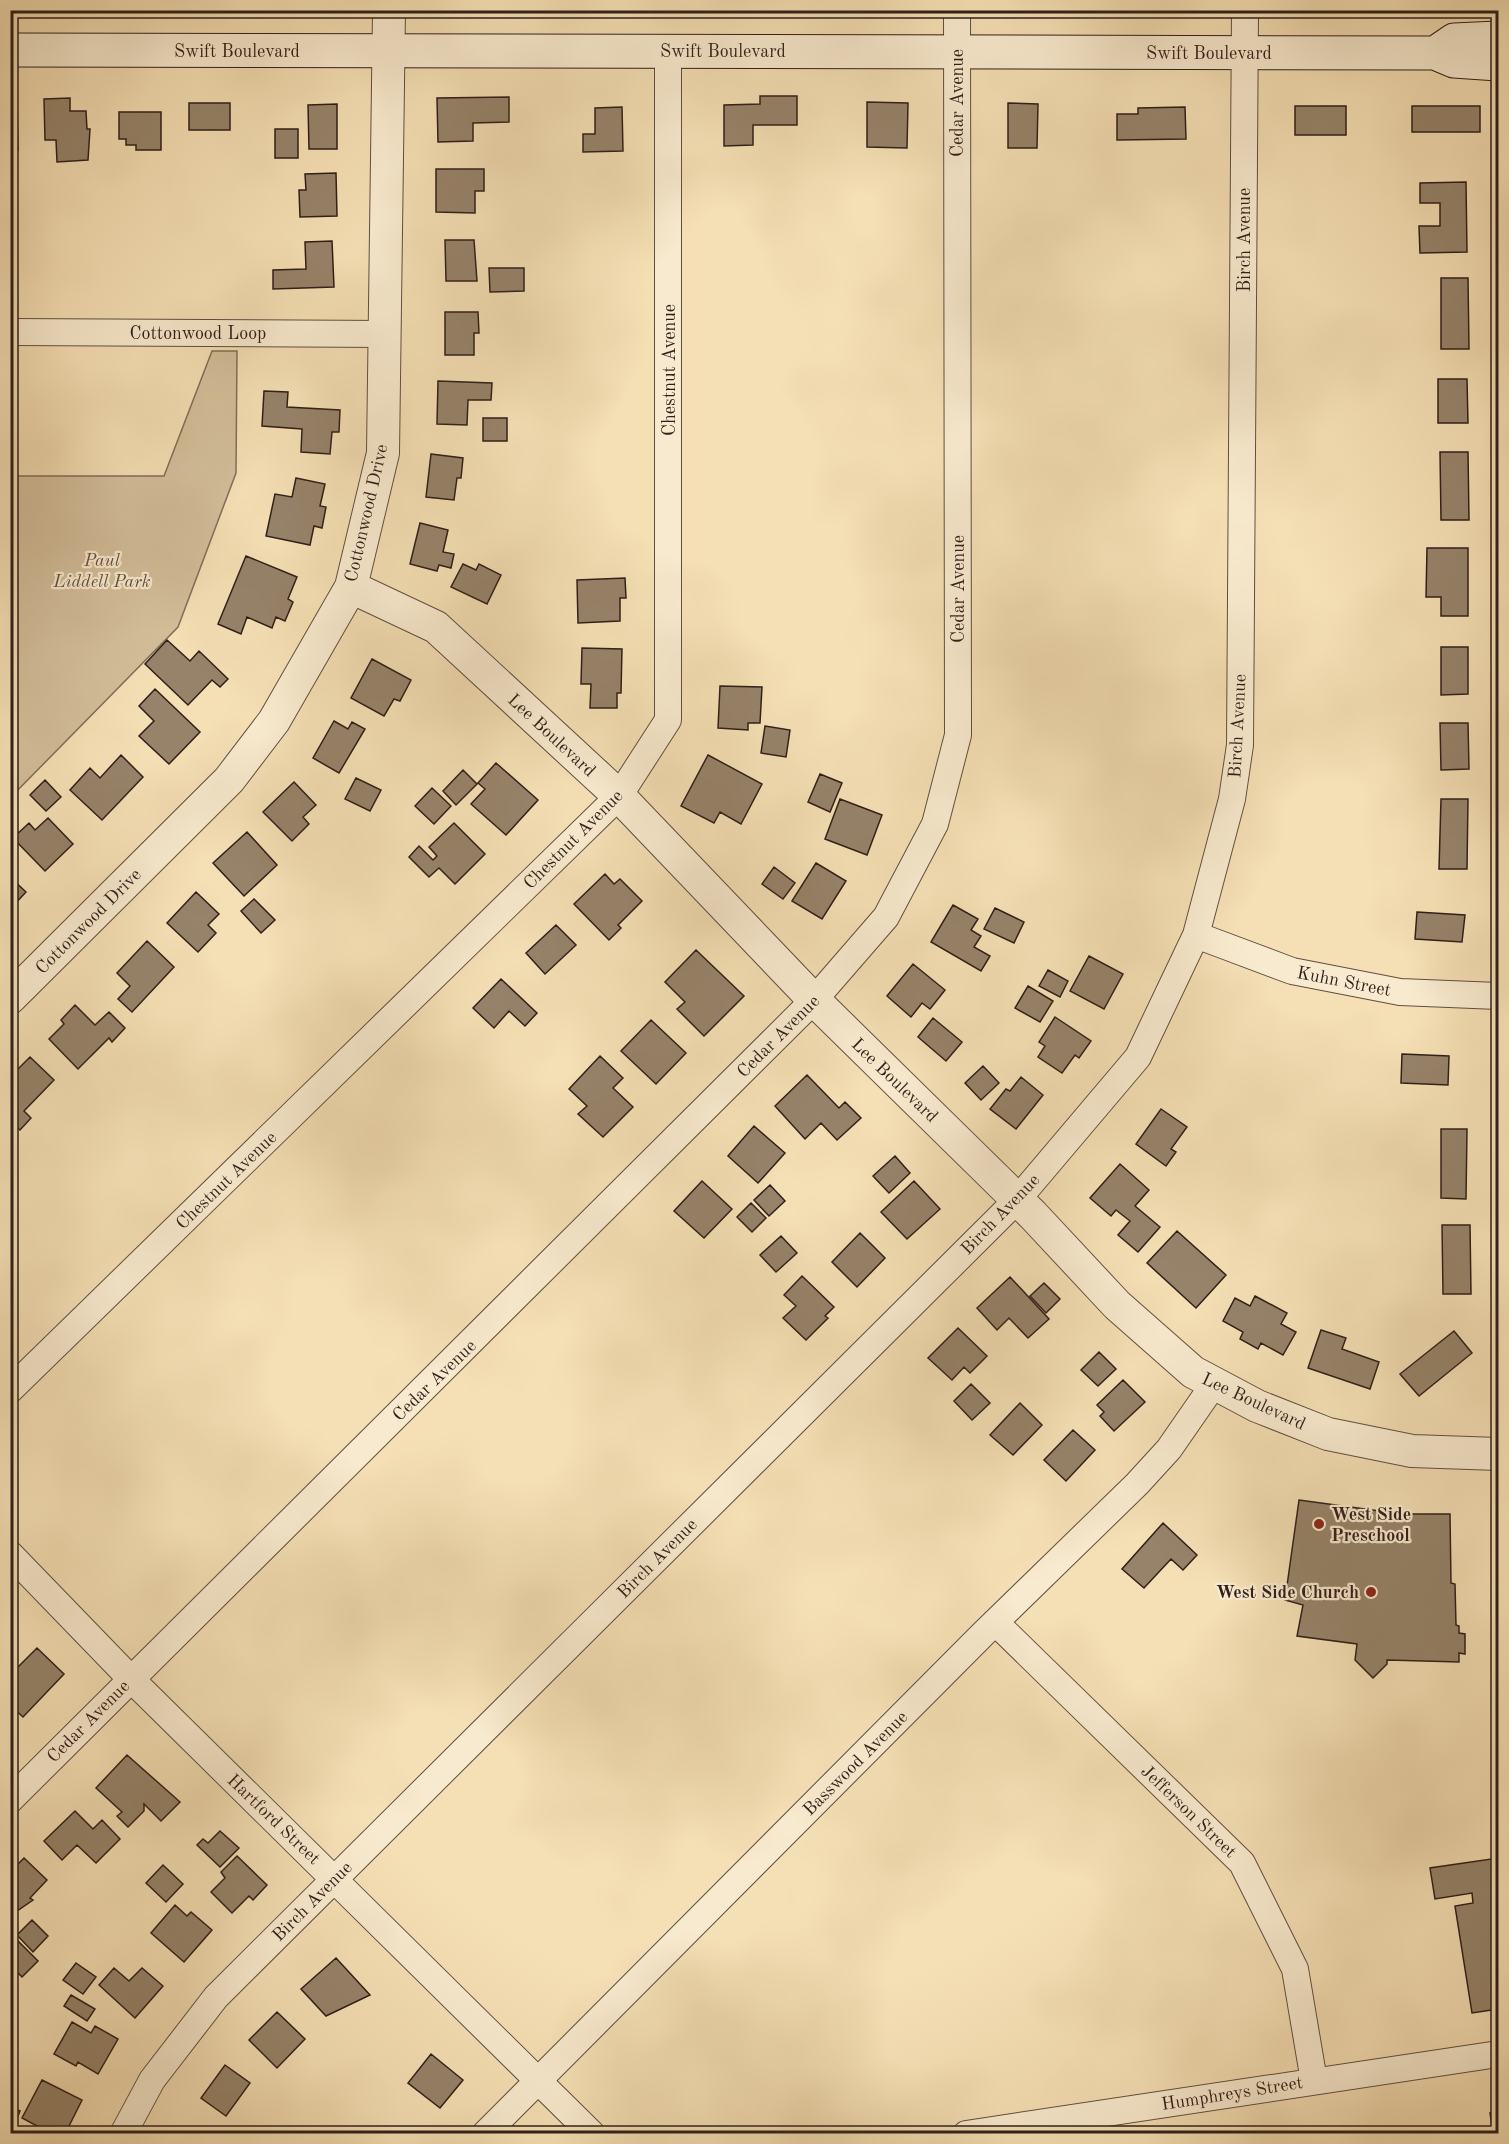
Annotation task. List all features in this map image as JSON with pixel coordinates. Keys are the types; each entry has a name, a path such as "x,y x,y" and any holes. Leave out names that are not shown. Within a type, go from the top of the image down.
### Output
{"main road":[{"name":"Swift Boulevard","path":"1435,53 1454,40 1498,38"},
{"name":"Swift Boulevard","path":"10,50 957,50 1435,53 1454,61 1498,64"}],"street":[{"name":"Cottonwood Drive","path":"10,998 229,780 274,722 351,587 383,453 389,10"},
{"name":"Cedar Avenue","path":"10,1800 130,1678 472,1343 814,1000 886,917 935,824 958,735 957,10"},
{"name":"Birch Avenue","path":"123,2133 152,2080 216,1997 1017,1200 1138,1058 1196,935 1232,800 1240,745 1245,10"},
{"name":"Chestnut Avenue","path":"10,1390 619,796 668,720 668,51"},
{"name":"Cottonwood Loop","path":"10,332 385,334"},
{"name":"Lee Boulevard","path":"351,587 436,627 619,796 814,1000 1017,1200 1117,1305 1193,1372 1293,1422 1361,1442 1412,1451 1498,1454"},
{"name":"Kuhn Street","path":"1196,935 1292,971 1400,992 1498,996"},
{"name":"Basswood Avenue","path":"485,2133 539,2082 995,1622 1137,1484 1169,1449 1214,1384"},
{"name":"Hartford Street","path":"10,1554 130,1678 592,2133"},
{"name":"Jefferson Street","path":"995,1622 1242,1863 1295,1969 1314,2081"},
{"name":"Humphreys Street","path":"966,2133 1498,2054"}],"green space":[{"name":"Paul Liddell Park","path":"212,351 237,351 236,473 178,627 11,797 11,476 164,476"}],"building":[{"path":"760,96 797,96 797,125 753,125 753,145 724,146 724,105 760,104"},
{"path":"509,97 509,122 473,123 473,141 438,142 437,98"},
{"path":"70,98 70,111 86,111 87,129 90,129 88,160 57,162 56,140 45,140 44,99"},
{"path":"867,102 908,103 907,148 867,147"},
{"path":"189,103 230,103 230,130 189,130"},
{"path":"1008,103 1038,104 1037,148 1008,148"},
{"path":"337,104 337,149 309,149 308,105"},
{"path":"1295,106 1346,106 1346,135 1295,135"},
{"path":"1412,106 1480,106 1480,132 1412,132"},
{"path":"622,107 623,151 583,152 583,134 595,134 595,108"},
{"path":"1185,107 1186,139 1117,140 1117,114 1138,114 1138,108"},
{"path":"10,111 17,111 18,150 10,150"},
{"path":"119,112 161,112 161,150 136,150 136,145 126,145 126,139 119,139"},
{"path":"275,129 298,129 298,158 275,158"},
{"path":"436,169 484,169 484,191 475,191 475,213 436,212"},
{"path":"336,173 337,216 300,217 299,190 306,190 305,174"},
{"path":"1466,182 1467,252 1420,253 1419,226 1440,226 1440,203 1420,203 1420,183"},
{"path":"445,240 474,240 477,281 446,281"},
{"path":"332,241 334,287 273,289 273,270 306,269 305,242"},
{"path":"489,268 524,268 524,291 490,292"},
{"path":"1441,278 1468,278 1469,349 1441,349"},
{"path":"445,312 478,312 479,333 474,333 474,355 445,355"},
{"path":"1438,379 1467,379 1468,423 1438,423"},
{"path":"438,381 492,383 491,400 468,400 467,425 437,424"},
{"path":"264,391 288,392 287,407 340,410 339,432 332,432 330,454 301,452 302,429 262,426"},
{"path":"483,418 507,418 507,441 483,441"},
{"path":"1440,452 1468,452 1469,520 1441,520"},
{"path":"431,454 463,458 461,478 457,478 454,500 426,497"},
{"path":"296,478 325,484 320,506 326,507 322,528 314,526 310,545 266,536 275,494 292,497"},
{"path":"420,523 448,530 443,552 454,554 451,568 439,565 437,571 410,564"},
{"path":"1427,548 1468,548 1468,616 1441,616 1441,597 1426,597"},
{"path":"246,556 297,577 288,599 293,602 285,621 276,617 272,628 247,617 241,634 218,624"},
{"path":"463,564 476,570 479,564 501,575 487,604 451,587"},
{"path":"625,578 626,598 620,598 620,621 578,623 577,580"},
{"path":"167,640 190,661 199,651 228,679 220,687 212,680 188,705 145,664"},
{"path":"1441,647 1468,647 1468,694 1441,695"},
{"path":"582,648 622,649 621,693 617,693 617,708 590,708 591,684 581,684"},
{"path":"372,659 411,680 400,701 394,699 384,716 351,698"},
{"path":"720,686 762,687 760,723 748,723 748,730 718,728"},
{"path":"155,689 200,732 169,764 139,736 154,721 139,706"},
{"path":"334,721 348,729 352,722 365,729 339,773 313,758"},
{"path":"1440,723 1468,723 1469,769 1441,770"},
{"path":"765,726 790,730 786,757 761,753"},
{"path":"121,755 143,777 102,820 70,790 90,768 100,778"},
{"path":"708,755 762,784 741,824 720,812 714,823 681,806"},
{"path":"496,763 538,800 506,835 471,804 485,789 478,783"},
{"path":"463,770 477,784 456,805 443,791"},
{"path":"820,774 842,783 830,812 808,802"},
{"path":"356,778 381,790 370,811 345,799"},
{"path":"45,780 61,797 46,811 30,795"},
{"path":"294,782 316,805 303,817 309,824 292,841 263,812"},
{"path":"432,788 451,806 434,824 415,806"},
{"path":"840,799 882,815 867,855 825,839"},
{"path":"1441,799 1468,799 1467,869 1439,869"},
{"path":"48,818 73,844 45,871 13,838 29,823 35,830"},
{"path":"454,823 485,854 455,884 439,868 429,877 409,857 419,846 433,860 437,856 429,847"},
{"path":"247,832 277,865 244,896 213,863"},
{"path":"816,863 846,881 822,919 792,901"},
{"path":"774,867 795,883 783,899 762,884"},
{"path":"605,874 614,884 620,879 642,901 618,925 621,928 609,940 574,904"},
{"path":"10,877 26,892 10,909"},
{"path":"196,892 219,914 208,925 216,933 198,952 167,923"},
{"path":"254,899 275,920 261,933 241,911"},
{"path":"953,905 978,919 971,930 981,936 974,947 990,956 981,971 931,942"},
{"path":"995,908 1024,922 1014,943 984,929"},
{"path":"1417,912 1465,915 1462,942 1415,939"},
{"path":"556,925 576,945 545,974 526,953"},
{"path":"147,941 174,967 132,1012 118,999 130,986 117,973"},
{"path":"696,950 744,996 704,1036 677,1009 685,1002 665,982"},
{"path":"1089,956 1123,974 1104,1009 1070,991"},
{"path":"913,964 945,990 930,1009 922,1003 911,1017 887,996"},
{"path":"1048,970 1068,981 1060,997 1039,986"},
{"path":"501,979 537,1013 525,1026 509,1011 494,1028 473,1008"},
{"path":"1028,986 1053,1001 1040,1022 1015,1008"},
{"path":"75,1005 95,1025 109,1012 125,1028 112,1042 109,1038 78,1069 49,1039 64,1024 61,1020"},
{"path":"1055,1017 1091,1041 1079,1058 1075,1055 1062,1073 1038,1057 1045,1046 1039,1042"},
{"path":"933,1018 962,1042 946,1061 918,1037"},
{"path":"651,1020 686,1053 656,1084 621,1051"},
{"path":"1402,1054 1449,1056 1448,1085 1401,1083"},
{"path":"600,1056 623,1078 613,1088 633,1107 603,1137 578,1114 587,1106 569,1089"},
{"path":"30,1057 54,1080 24,1111 31,1118 20,1130 10,1121 10,1077"},
{"path":"983,1066 999,1083 981,1100 965,1083"},
{"path":"807,1075 839,1108 845,1102 861,1118 837,1140 821,1123 805,1139 775,1106"},
{"path":"1021,1077 1043,1095 1016,1129 990,1109 1006,1089 1010,1091"},
{"path":"1161,1109 1187,1127 1171,1149 1176,1152 1166,1166 1136,1144"},
{"path":"754,1126 785,1153 758,1183 728,1156"},
{"path":"1441,1129 1467,1129 1466,1199 1441,1198"},
{"path":"895,1156 910,1173 889,1193 873,1176"},
{"path":"1120,1164 1149,1190 1135,1206 1160,1227 1138,1252 1118,1235 1130,1221 1116,1210 1111,1216 1090,1198"},
{"path":"702,1181 732,1209 704,1238 674,1211"},
{"path":"914,1181 940,1209 907,1239 881,1212"},
{"path":"770,1185 785,1201 769,1216 754,1200"},
{"path":"751,1203 766,1218 752,1232 737,1217"},
{"path":"1442,1225 1470,1225 1471,1294 1443,1294"},
{"path":"1177,1231 1226,1275 1196,1308 1147,1263"},
{"path":"860,1233 885,1258 857,1287 832,1262"},
{"path":"781,1236 797,1253 776,1272 760,1255"},
{"path":"802,1276 834,1307 825,1316 828,1318 806,1340 783,1318 796,1306 784,1295"},
{"path":"1010,1277 1049,1319 1028,1338 1009,1318 997,1330 977,1308"},
{"path":"1044,1283 1060,1299 1046,1313 1030,1296"},
{"path":"1255,1296 1287,1313 1281,1324 1296,1332 1283,1355 1261,1343 1258,1349 1240,1339 1243,1332 1223,1321 1235,1298 1250,1306"},
{"path":"958,1328 987,1356 970,1373 964,1367 952,1380 928,1358"},
{"path":"1321,1330 1346,1338 1342,1349 1379,1362 1370,1389 1308,1368"},
{"path":"1454,1331 1472,1353 1419,1396 1400,1374"},
{"path":"1099,1352 1116,1369 1098,1386 1081,1370"},
{"path":"1123,1380 1145,1402 1114,1431 1100,1416 1104,1412 1097,1405"},
{"path":"971,1384 990,1403 972,1420 954,1401"},
{"path":"1020,1403 1042,1425 1013,1455 990,1435"},
{"path":"1073,1430 1095,1450 1066,1481 1044,1460"},
{"name":"West Side Church","path":"1299,1500 1402,1514 1450,1514 1451,1583 1455,1584 1456,1625 1459,1626 1459,1633 1465,1634 1465,1654 1459,1653 1459,1662 1387,1660 1387,1664 1373,1678 1355,1660 1357,1644 1297,1636 1303,1605 1285,1600"},
{"path":"1163,1523 1197,1555 1183,1570 1171,1559 1144,1588 1122,1569"},
{"path":"37,1648 64,1674 23,1717 10,1705 10,1675"},
{"path":"127,1755 180,1802 161,1821 144,1804 144,1811 128,1827 117,1816 122,1812 96,1788"},
{"path":"75,1811 93,1829 102,1820 120,1839 96,1863 77,1845 62,1860 44,1841"},
{"path":"220,1831 239,1848 220,1867 197,1845 203,1839 208,1843"},
{"path":"237,1856 267,1885 253,1900 249,1896 232,1913 211,1892 225,1878 221,1872"},
{"path":"24,1858 47,1880 30,1898 33,1900 14,1913 10,1910 10,1872"},
{"path":"1498,1858 1498,2009 1472,2013 1455,1906 1473,1903 1472,1893 1435,1899 1430,1868"},
{"path":"163,1865 183,1884 166,1902 146,1883"},
{"path":"175,1905 187,1916 191,1912 212,1930 184,1962 151,1933"},
{"path":"32,1920 48,1936 33,1952 17,1935"},
{"path":"12,1935 38,1961 22,1977 10,1965"},
{"path":"336,1958 370,1995 326,2016 301,1989"},
{"path":"76,1963 96,1977 83,1994 63,1980"},
{"path":"114,1968 129,1981 142,1968 163,1986 135,2018 99,1985"},
{"path":"71,1995 95,2009 87,2021 64,2006"},
{"path":"277,2012 305,2039 277,2068 249,2040"},
{"path":"72,2022 91,2033 95,2026 118,2039 98,2074 78,2062 76,2066 54,2054"},
{"path":"431,2054 463,2080 440,2108 408,2083"},
{"path":"225,2065 250,2083 226,2116 201,2098"},
{"path":"42,2080 82,2100 65,2134 52,2134 22,2118"},
{"path":"10,2107 20,2111 12,2131 10,2131"},
{"path":"1498,2112 1498,2134 1493,2134 1490,2113"},
{"path":"187,2127 198,2134 183,2134"}],"place":[{"name":"West Side Preschool","path":"1319,1524"},
{"name":"West Side Church","path":"1371,1592"}]}
